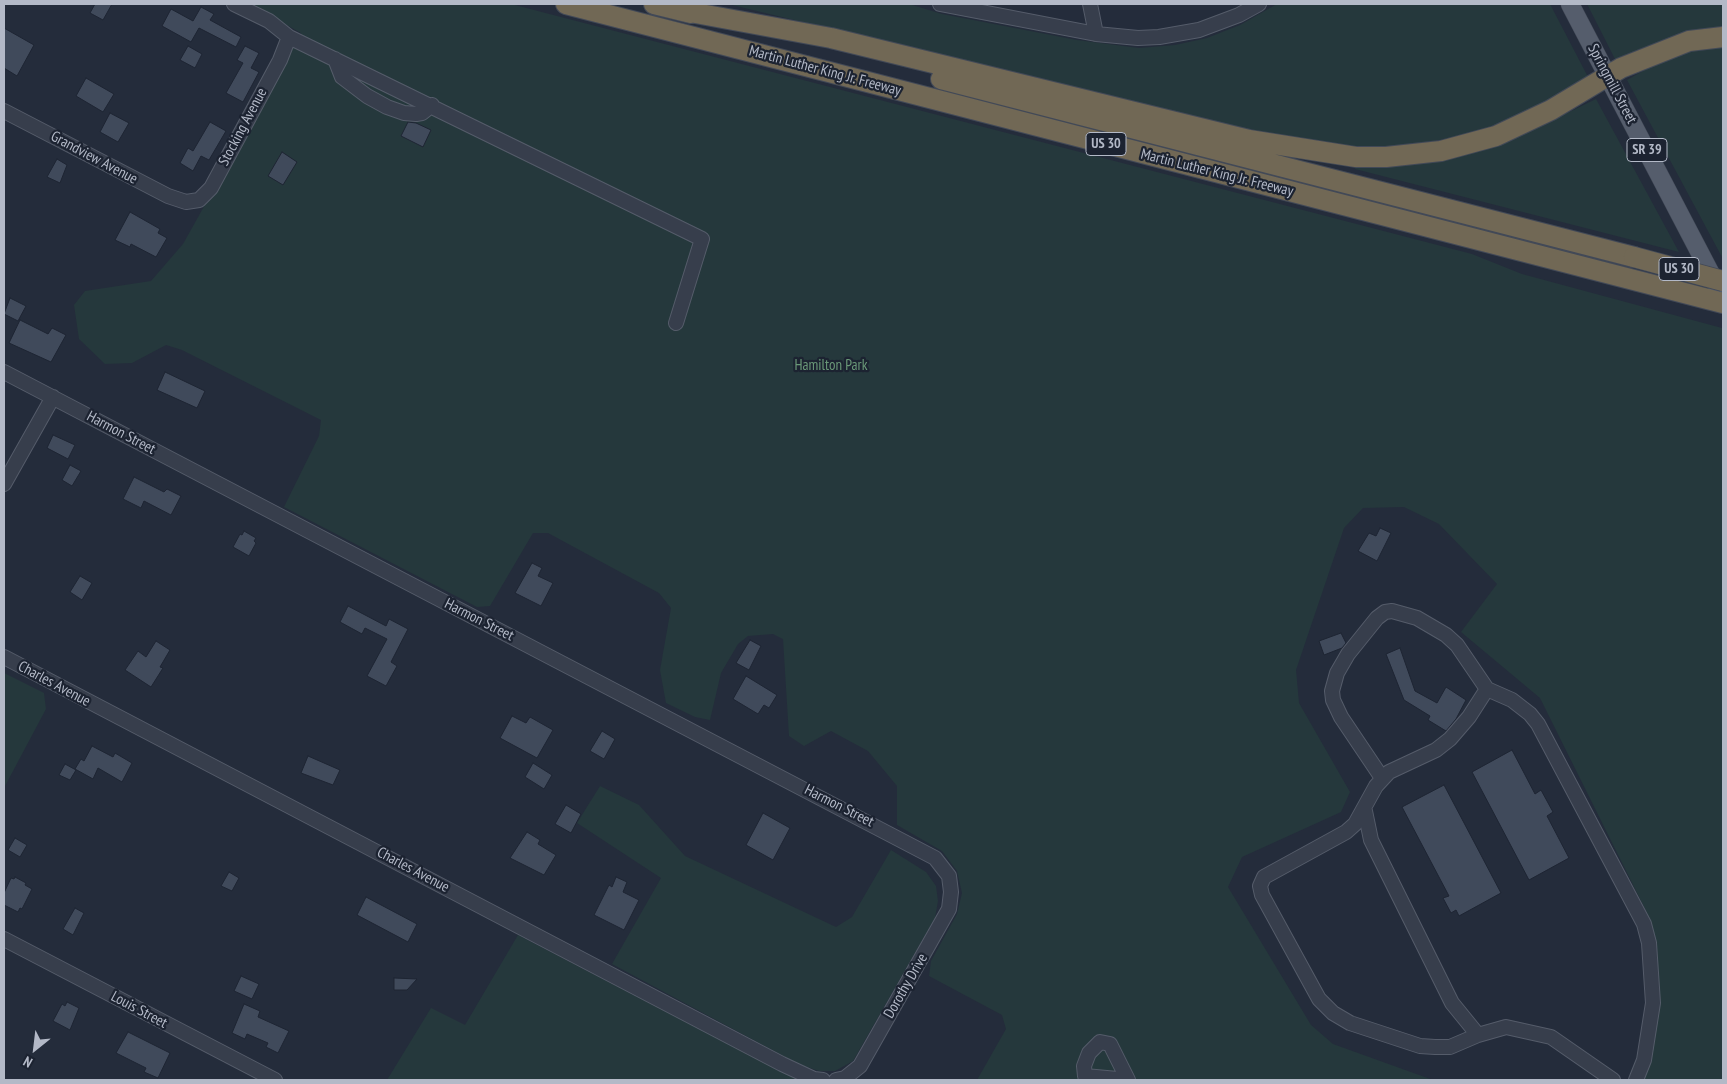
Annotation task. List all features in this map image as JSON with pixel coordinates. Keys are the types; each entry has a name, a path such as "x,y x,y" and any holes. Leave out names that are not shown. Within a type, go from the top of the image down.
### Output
{"highway":[{"name":"Martin Luther King Jr. Freeway","path":"566,4 1483,241 1650,290 1723,303"},
{"name":"Martin Luther King Jr. Freeway","path":"654,4 1723,281"},
{"path":"679,10 831,38 1249,140 1356,157 1386,157 1441,151 1496,136 1552,110 1621,68 1669,47 1689,41 1723,37"},
{"path":"1650,290 1723,315"}],"main road":[{"name":"Springmill Street","path":"1570,4 1723,297"}],"street":[{"path":"234,4 277,26 289,37 432,105 702,239 676,323"},
{"path":"944,4 1096,34 1138,38 1179,34 1217,24 1259,4"},
{"path":"1090,4 1096,34"},
{"name":"Stocking Avenue","path":"186,202 199,200 211,188 280,60 289,37"},
{"path":"335,59 342,77 367,96 387,107 404,113 416,114 422,113 432,105"},
{"name":"Grandview Avenue","path":"4,111 168,196 186,202"},
{"name":"Harmon Street","path":"4,372 906,841 935,858 948,876"},
{"path":"4,484 53,397"},
{"path":"1382,778 1341,717 1333,700 1332,691 1337,673 1348,654 1377,618 1385,612 1399,612 1432,626 1457,645 1487,689 1512,700 1538,724 1644,924 1649,943 1653,1004 1644,1060 1636,1080"},
{"name":"Charles Avenue","path":"4,658 782,1064 814,1079 823,1080"},
{"path":"1487,689 1470,716 1450,739 1436,750 1389,772 1382,778 1376,786 1365,811 1346,832 1264,877 1260,886 1262,895 1319,999 1333,1014 1350,1023 1420,1046 1450,1047 1478,1035 1506,1027 1551,1037 1613,1080"},
{"path":"1365,811 1370,840 1452,1003 1478,1035"},
{"name":"Dorothy Drive","path":"836,1080 845,1078 860,1066 941,925 949,909 951,892 948,876"},
{"name":"Louis Street","path":"4,939 275,1080"}],"green space":[{"name":"Hamilton Park","path":"249,4 511,4 1472,254 1522,274 1722,328 1723,1080 1641,1080 1650,1062 1659,1006 1657,947 1649,917 1540,698 1461,632 1497,584 1439,524 1404,507 1363,508 1344,528 1296,670 1299,703 1350,792 1341,812 1242,857 1228,887 1311,1025 1333,1044 1433,1080 977,1080 1006,1029 1002,1015 929,976 931,961 957,914 962,893 957,871 942,851 897,825 897,786 868,751 831,731 804,746 789,736 783,639 773,634 748,636 738,644 721,673 710,720 695,717 666,703 660,670 671,608 659,593 548,533 533,533 490,606 477,607 284,507 319,436 321,420 182,350 166,345 132,363 105,364 79,339 74,305 85,291 151,281 183,244 301,33"},
{"path":"728,4 909,4 942,14 1077,40 1139,48 1175,45 1207,38 1240,25 1277,4 1550,4 1588,77 1528,113 1462,137 1390,147 1350,147 1241,128"},
{"path":"1587,4 1723,4 1723,26 1674,36 1615,59"},
{"path":"1723,45 1723,259 1627,80 1657,63 1680,53"},
{"path":"1596,99 1679,252 1355,169 1356,163 1513,139"},
{"path":"4,673 44,693 46,709 4,788"},
{"path":"600,786 639,805 685,856 836,927 852,917 891,850 926,872 936,886 938,901 935,918 853,1061 835,1071 819,1071 798,1064 612,964 661,878 577,823"},
{"path":"518,935 800,1080 387,1080 431,1008 465,1025"}],"building":[{"path":"95,4 112,4 103,20 90,13"},
{"path":"201,7 214,14 210,20 241,37 236,47 199,28 191,42 162,26 171,9 193,21"},
{"path":"4,28 34,45 17,76 4,68"},
{"path":"188,46 202,54 195,68 180,60"},
{"path":"245,46 259,53 251,68 259,72 243,102 226,93 243,63 237,60"},
{"path":"86,78 114,94 103,112 76,96"},
{"path":"110,113 129,123 118,142 100,132"},
{"path":"210,122 226,131 209,160 201,156 193,171 180,163 188,148 193,151"},
{"path":"408,122 416,123 431,130 423,147 401,136"},
{"path":"282,152 297,162 283,185 268,176"},
{"path":"57,159 67,165 60,183 47,177"},
{"path":"130,212 160,229 158,233 167,238 156,257 131,244 130,247 115,240"},
{"path":"10,298 26,306 18,321 4,314"},
{"path":"20,320 48,334 52,328 66,335 51,362 9,343"},
{"path":"165,372 205,391 197,408 157,390"},
{"path":"53,435 75,445 68,459 47,448"},
{"path":"70,465 81,471 72,486 62,480"},
{"path":"134,477 164,492 167,489 181,496 171,515 144,501 141,508 123,499"},
{"path":"1380,528 1391,533 1377,561 1358,551 1369,533 1376,536"},
{"path":"244,531 256,538 254,541 256,543 249,556 233,547 240,534 242,535"},
{"path":"532,563 542,568 538,576 553,583 541,606 515,593"},
{"path":"80,576 92,583 82,600 70,592"},
{"path":"348,606 386,626 389,619 408,629 391,662 397,666 386,686 367,676 387,639 365,628 362,634 340,622"},
{"path":"1341,633 1346,643 1342,648 1324,655 1319,641"},
{"path":"750,640 761,646 749,670 736,663"},
{"path":"156,641 170,650 160,667 163,668 151,687 125,670 138,651 146,657"},
{"path":"1400,648 1415,691 1437,703 1446,687 1466,700 1456,719 1446,731 1428,720 1430,716 1404,700 1386,654"},
{"path":"746,676 777,695 769,708 764,705 758,714 733,699"},
{"path":"512,716 526,723 530,717 553,730 537,758 500,738"},
{"path":"602,731 615,739 604,759 590,751"},
{"path":"92,746 113,757 115,753 132,763 122,782 98,768 93,779 75,769 81,759 84,761"},
{"path":"1512,750 1535,794 1541,790 1553,812 1547,816 1569,858 1529,880 1472,772"},
{"path":"308,756 340,770 333,785 301,773"},
{"path":"533,763 552,775 544,789 525,777"},
{"path":"65,764 76,770 70,780 59,775"},
{"path":"1444,785 1501,893 1459,916 1456,910 1451,913 1443,898 1449,896 1402,807"},
{"path":"566,805 581,814 571,833 555,824"},
{"path":"763,813 790,828 773,860 746,845"},
{"path":"527,832 540,840 538,844 556,855 544,875 510,858"},
{"path":"15,838 27,845 20,857 8,850"},
{"path":"229,872 239,878 232,891 221,886"},
{"path":"15,877 32,889 22,909 20,908 18,912 4,905 4,893 11,878 14,879"},
{"path":"616,877 627,882 623,892 639,900 624,930 594,915 609,885 612,887"},
{"path":"366,897 417,924 408,942 357,915"},
{"path":"75,908 84,913 73,935 63,929"},
{"path":"241,976 259,984 252,999 234,991"},
{"path":"394,978 417,979 407,990 394,990"},
{"path":"67,1002 79,1008 70,1030 53,1021 62,1004 65,1006"},
{"path":"244,1004 260,1011 258,1017 289,1031 278,1053 266,1047 268,1043 247,1034 245,1039 232,1033"},
{"path":"128,1032 170,1053 158,1078 144,1072 146,1068 116,1053"}]}
